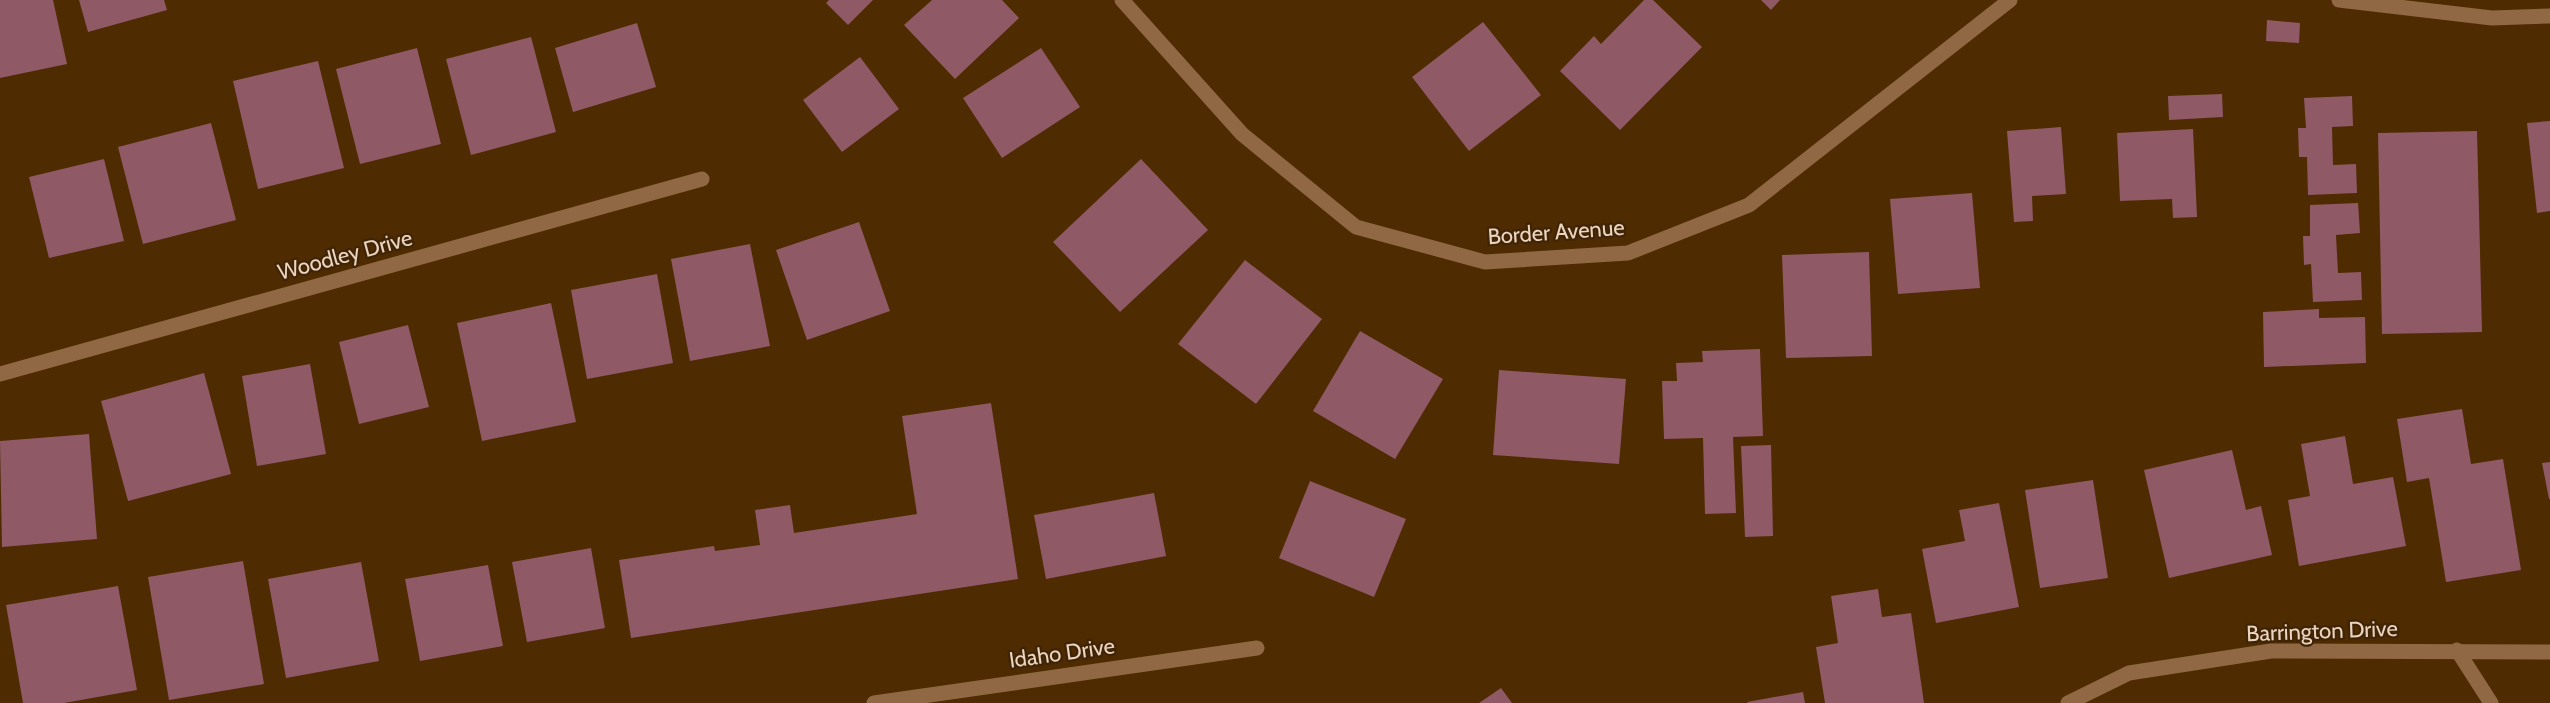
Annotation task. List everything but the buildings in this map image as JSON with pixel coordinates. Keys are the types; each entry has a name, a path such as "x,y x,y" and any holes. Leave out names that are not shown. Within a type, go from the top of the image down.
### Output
{"street":[{"name":"Border Avenue","path":"1122,0 1242,134 1356,227 1485,262 1628,253 1749,205 2010,0"},
{"path":"2339,0 2492,18 2550,16"},
{"name":"Woodley Drive","path":"0,374 702,179"},
{"name":"Idaho Drive","path":"874,703 1257,648"},
{"path":"2457,650 2491,703"},
{"name":"Barrington Drive","path":"2068,703 2129,673 2271,651 2550,652"}]}
